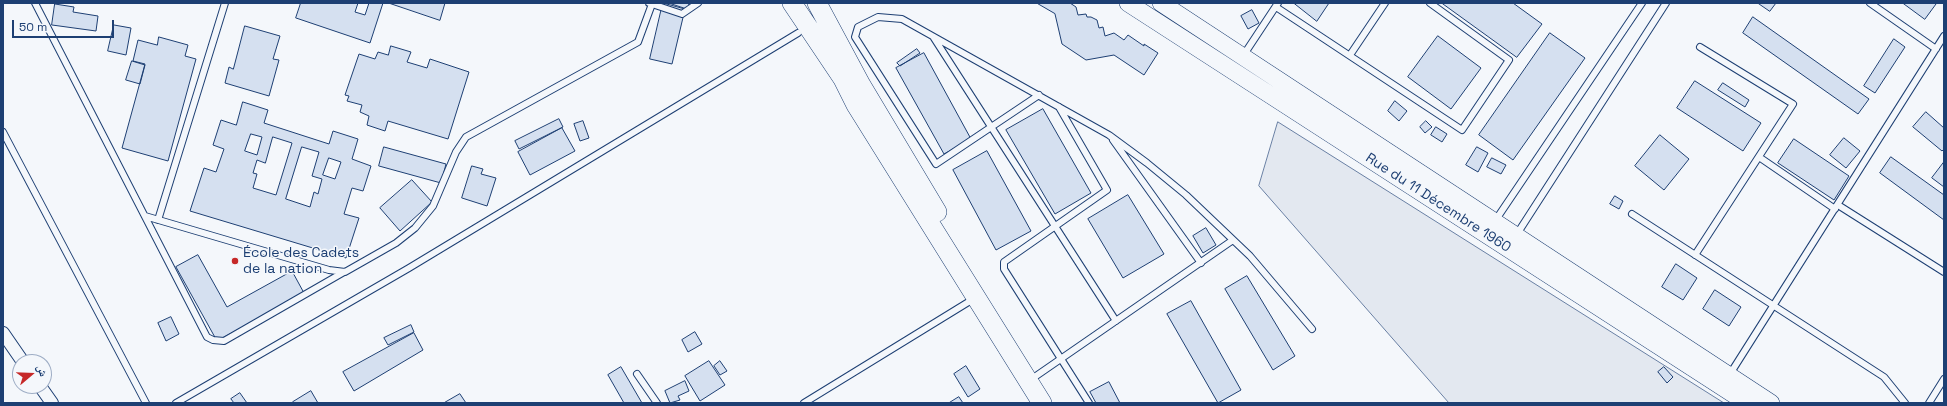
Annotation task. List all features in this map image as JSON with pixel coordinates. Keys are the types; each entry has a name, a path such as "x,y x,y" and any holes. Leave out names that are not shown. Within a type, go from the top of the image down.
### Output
{"main road":[{"path":"778,3 822,67 856,106"},
{"path":"792,3 839,74 856,106 1042,403"},
{"path":"800,3 833,55 861,85"},
{"path":"817,3 861,85 1052,403"},
{"name":"Rue du 11 Décembre 1960","path":"1128,3 1747,403"},
{"name":"Rue du 11 Décembre 1960","path":"1161,3 1771,403"}],"street":[{"path":"3,333 17,354"},
{"path":"46,394 52,403"}],"lane":[{"path":"35,3 207,337 213,340 224,341 396,243 415,228 433,206 456,152 466,138 638,42 650,4 682,14 698,3"},
{"path":"158,220 225,3"},
{"path":"1350,55 1385,3"},
{"path":"1243,56 1277,5 1462,130 1509,60 1430,3"},
{"path":"1494,221 1642,3"},
{"path":"1516,236 1666,3"},
{"path":"1870,3 1936,48"},
{"path":"1039,95 936,164 856,37 858,27 878,17 902,19 1039,95 1109,135 1186,195 1250,256 1312,329"},
{"path":"176,403 416,264 798,33"},
{"path":"933,36 1116,321"},
{"path":"1730,376 1944,36"},
{"path":"1695,255 1793,104 1700,47"},
{"path":"1058,106 1108,190 1004,262 1004,268 1089,403"},
{"path":"3,132 146,403"},
{"path":"1109,135 1201,263"},
{"path":"1759,157 1837,207 1944,272"},
{"path":"1632,214 1884,377 1905,403"},
{"path":"145,216 329,270 345,272"},
{"path":"1036,376 1233,240"},
{"path":"804,403 976,298"},
{"path":"637,374 657,403"},
{"path":"1929,403 1944,379"}],"shaded area":[{"path":"1278,122 1724,403 1449,403 1259,186"}],"building":[{"path":"301,3 358,3 355,12 365,15 369,3 383,3 370,43 296,18"},
{"path":"389,3 445,3 440,20"},
{"path":"663,3 685,9 672,64 650,59"},
{"path":"669,3 689,3 688,9"},
{"path":"1037,3 1070,3 1076,7 1078,15 1086,14 1087,17 1097,20 1099,28 1103,27 1105,36 1114,33 1124,40 1128,35 1144,46 1144,44 1158,53 1144,75 1114,55 1086,60 1062,44 1055,14"},
{"path":"1294,3 1329,3 1317,21"},
{"path":"1442,3 1513,3 1542,24 1517,57"},
{"path":"1758,3 1776,3 1770,11"},
{"path":"1903,3 1934,3 1936,4 1925,19"},
{"path":"55,4 74,7 73,12 98,16 96,31 52,25"},
{"path":"1252,10 1259,23 1248,29 1241,16"},
{"path":"1753,17 1869,99 1858,114 1743,33"},
{"path":"114,25 131,28 126,55 108,51"},
{"path":"245,26 280,36 273,59 279,60 269,96 225,83 229,67 233,69"},
{"path":"1550,33 1585,58 1513,160 1479,135"},
{"path":"1438,36 1481,68 1451,109 1408,77"},
{"path":"159,37 188,45 185,56 196,59 168,161 122,148 145,64 133,61 138,40 157,45"},
{"path":"1894,39 1905,47 1875,93 1864,86"},
{"path":"391,46 411,52 407,62 427,68 430,59 469,72 448,139 388,121 385,131 367,125 369,116 360,112 362,105 347,101 349,96 345,95 359,54 375,59 378,52 388,55"},
{"path":"917,49 920,53 900,66 897,63"},
{"path":"924,53 971,139 944,154 896,68"},
{"path":"132,61 145,65 140,84 126,80"},
{"path":"1695,81 1761,123 1743,151 1677,108"},
{"path":"1723,83 1749,100 1745,107 1718,90"},
{"path":"1395,101 1407,111 1399,121 1388,111"},
{"path":"243,102 268,110 264,123 329,144 333,131 358,139 352,159 371,166 363,191 352,188 344,214 359,218 346,258 190,211 204,168 216,172 224,149 213,145 221,120 236,125","holes":["251,134 262,137 257,155 245,151","273,137 292,143 276,195 253,188 257,174 253,173 257,160 265,163","302,147 319,152 312,176 322,179 318,194 314,192 310,207 286,199","329,158 341,162 335,179 323,175"]},
{"path":"1043,109 1091,193 1055,214 1006,130"},
{"path":"1926,112 1944,128 1944,149 1942,151 1913,127"},
{"path":"559,119 563,127 519,149 515,141"},
{"path":"583,121 589,138 580,141 574,124"},
{"path":"1426,121 1432,127 1425,133 1420,127"},
{"path":"1436,127 1447,134 1442,142 1431,135"},
{"path":"562,128 575,151 530,175 518,152"},
{"path":"1660,135 1689,159 1664,190 1635,166"},
{"path":"1844,138 1860,151 1846,168 1830,155"},
{"path":"1794,139 1849,176 1834,200 1778,163"},
{"path":"384,147 446,164 441,183 379,166"},
{"path":"1477,147 1488,153 1478,172 1466,165"},
{"path":"987,151 1031,231 996,250 953,170"},
{"path":"1891,157 1944,195 1944,220 1880,173"},
{"path":"1492,158 1506,165 1501,174 1487,167"},
{"path":"1944,162 1944,187 1932,178"},
{"path":"472,166 483,169 481,174 496,178 487,206 462,198"},
{"path":"412,180 432,202 400,231 380,208"},
{"path":"1128,195 1164,254 1123,278 1088,219"},
{"path":"1615,196 1623,201 1619,209 1610,204"},
{"path":"1206,228 1216,245 1203,253 1193,236"},
{"path":"198,255 227,307 292,271 304,293 217,341 176,267"},
{"path":"1676,264 1697,278 1683,300 1662,287"},
{"path":"1247,276 1295,356 1273,370 1225,289"},
{"path":"1715,290 1741,307 1729,326 1703,309"},
{"path":"1191,301 1241,390 1218,403 1167,314"},
{"path":"171,317 179,334 166,341 158,323"},
{"path":"411,325 414,332 388,345 384,338"},
{"path":"695,332 702,344 688,352 682,340"},
{"path":"414,333 423,350 354,391 343,372"},
{"path":"709,361 725,385 700,401 685,376"},
{"path":"720,361 727,371 720,375 714,366"},
{"path":"966,366 980,389 968,397 954,374"},
{"path":"621,367 642,403 624,403 608,375"},
{"path":"1664,367 1673,377 1667,383 1658,372"},
{"path":"685,381 689,391 678,396 680,400 670,403 665,391"},
{"path":"1109,382 1120,403 1096,403 1090,392"},
{"path":"311,391 318,403 293,402"},
{"path":"240,393 247,403 234,403 231,399"},
{"path":"460,394 466,403 444,403"},
{"path":"959,397 963,403 949,403"}],"place":[{"name":"École des Cadets de la nation","path":"235,261"}]}
